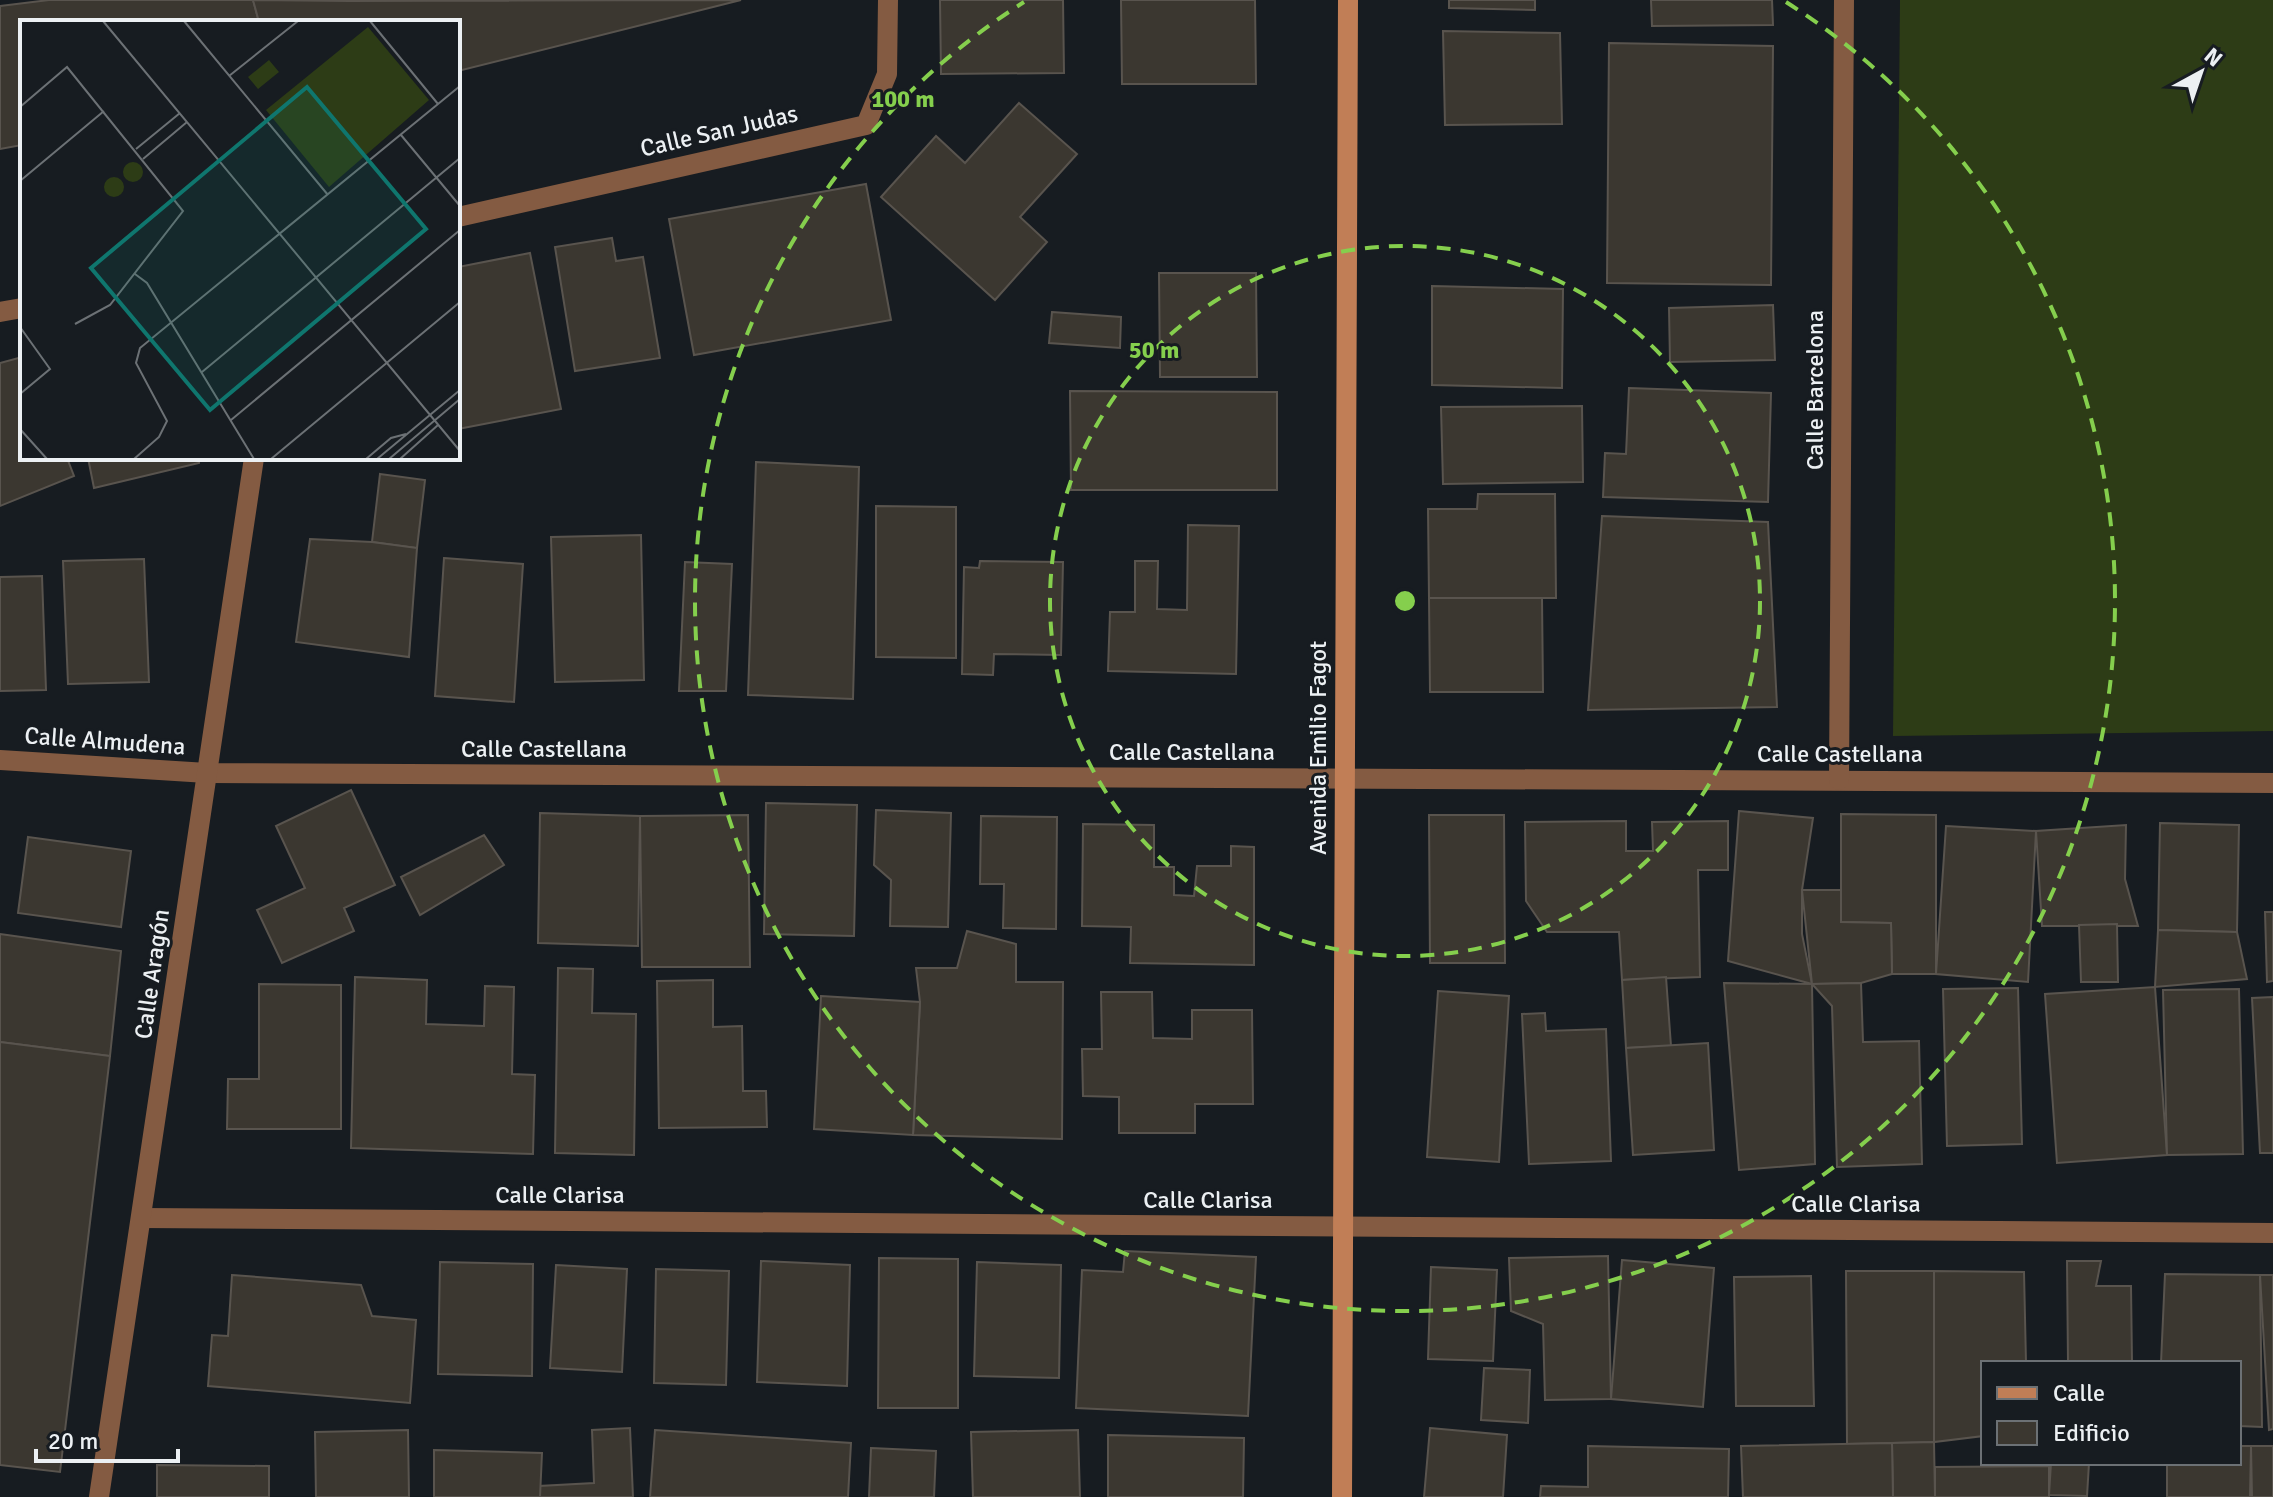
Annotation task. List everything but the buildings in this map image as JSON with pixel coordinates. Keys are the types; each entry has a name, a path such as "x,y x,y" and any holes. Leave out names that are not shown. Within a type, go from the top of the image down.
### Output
{"street":[{"name":"Calle San Judas","path":"460,217 866,125 887,74 888,0"},
{"name":"Avenida Emilio Fagot","path":"1342,1497 1348,0"},
{"name":"Calle Barcelona","path":"1839,780 1844,0"},
{"path":"0,312 20,308"},
{"name":"Calle Aragón","path":"99,1497 254,460"},
{"name":"Calle Almudena","path":"0,760 207,773"},
{"name":"Calle Castellana","path":"207,773 2273,783"},
{"name":"Calle Clarisa","path":"142,1218 2273,1233"}],"green space":[{"path":"1900,0 2273,0 2273,731 1893,736"}]}
